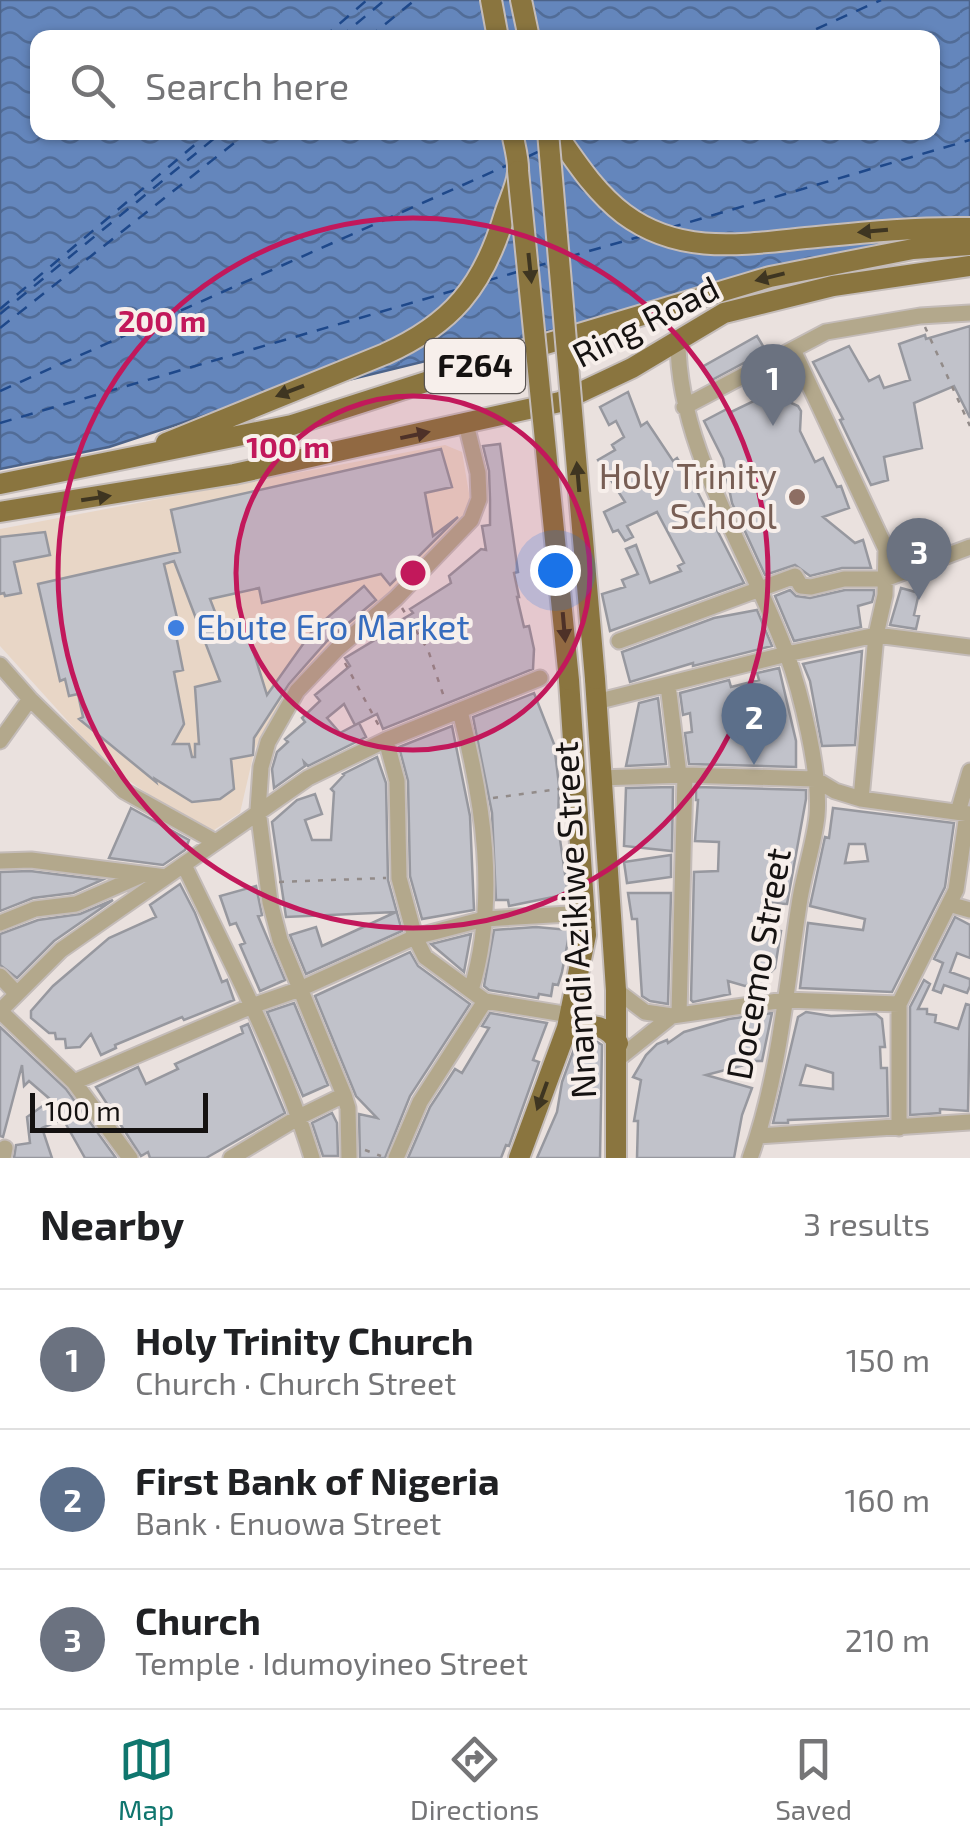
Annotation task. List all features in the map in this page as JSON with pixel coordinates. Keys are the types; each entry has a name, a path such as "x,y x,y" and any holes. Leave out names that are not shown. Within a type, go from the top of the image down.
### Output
{"main road":[{"path":"491,0 497,30"},
{"path":"521,0 527,30"},
{"path":"513,140 571,711 587,914 569,1021 518,1158"},
{"name":"Nnamdi Azikiwe Street","path":"552,140 616,990 616,1158"},
{"path":"557,140 590,182 627,216 642,226 694,242 745,246 900,229 970,228"},
{"path":"144,454 185,432 419,339 441,322 477,282 496,244 518,172"},
{"name":"Ring Road","path":"0,484 292,425 770,276 913,250 970,244"},
{"name":"Ring Road","path":"0,512 234,474 560,402 632,368 724,313 833,286 970,266"},
{"path":"569,1021 599,1025 610,1031 618,1051"}],"street":[{"path":"684,407 826,332 970,312"},
{"name":"Docemo Street","path":"678,339 684,407 787,654 797,684 815,779 817,816 758,1136 750,1158"},
{"path":"793,350 886,550 886,579 876,635 860,799"},
{"path":"349,1152 344,1095 280,940 268,882 257,788 268,742 297,691 337,648 396,598 471,520 479,499 478,473 466,424"},
{"path":"619,641 795,576 801,586 811,587 844,579 886,579 970,547"},
{"path":"596,702 876,635 970,647"},
{"path":"0,665 30,700 124,791 214,841"},
{"path":"130,1158 74,1082 0,1011 61,950 308,778 386,740 540,678"},
{"path":"668,685 682,775 685,896 676,1015"},
{"path":"0,742 30,700"},
{"path":"455,713 481,800 484,919 478,966 470,990"},
{"path":"386,740 397,780 399,878 415,937 425,958 485,1001 569,1021"},
{"path":"899,1128 898,1004 956,890 970,771"},
{"path":"600,778 682,775 815,779 860,799 965,814"},
{"path":"0,862 20,860 166,877"},
{"path":"184,865 252,1006 312,1158"},
{"path":"0,923 35,909 76,904 144,874"},
{"path":"949,904 970,910"},
{"path":"74,1082 415,937 484,919 587,914"},
{"path":"0,976 17,994"},
{"path":"616,990 646,1012 676,1015 784,1000 898,1004"},
{"path":"396,1158 420,1102 485,1001"},
{"path":"618,1051 676,1015"},
{"path":"231,1158 344,1095"},
{"path":"758,1136 970,1122"}],"path":[{"path":"920,316 970,426"},
{"path":"396,598 428,650 455,713"},
{"path":"337,648 386,740"},
{"path":"481,800 577,787"},
{"path":"268,882 399,878"},
{"path":"349,1152 388,1158"}],"shaded area":[{"name":"Ebute Ero Market","path":"445,445 462,452 473,517 307,667 255,748 240,813 208,834 111,769 0,646 0,529"}],"water":[{"path":"0,0 970,0 970,240 733,286 209,414 109,447 0,469"}],"building":[{"path":"970,326 970,418 954,386 914,403 922,448 884,457 888,480 871,485 813,362 849,346 869,381 879,376 884,388 910,380 899,344"},
{"path":"757,336 766,351 710,381 702,367"},
{"path":"781,388 787,401 801,411 800,431 815,462 823,458 837,487 841,486 849,508 823,517 855,543 863,540 871,568 842,568 810,576 795,565 765,575 732,503 723,459 704,421"},
{"path":"628,392 641,426 647,422 693,483 744,583 610,631 602,594 625,587 622,580 638,574 626,549 636,545 650,583 681,571 678,566 684,563 657,512 627,526 633,537 625,541 618,530 613,532 604,512 625,502 598,460 615,450 612,445 624,437 616,421 609,425 600,407"},
{"path":"500,444 518,572 514,573 517,597 524,627 529,626 533,669 383,729 377,714 359,723 366,737 308,766 304,762 305,766 274,788 272,769 277,752 320,701 315,695 350,666 345,658 413,613 410,609 451,583 449,576 481,549 486,550 482,526 490,525 490,499 483,446","holes":["344,704 355,725 359,723 340,733 327,718"]},
{"name":"Ebute Ero Market","path":"441,449 452,487 425,493 433,536 458,517 390,585 381,574 262,603 259,588 210,599 220,625 243,618 267,695 313,630 364,586 376,600 327,641 289,684 254,738 253,755 231,759 234,789 220,799 192,802 155,779 156,782 79,719 83,717 78,694 69,696 65,679 60,681 38,584 180,552 171,510","holes":["174,561 220,681 195,687 199,744 195,744 192,757 189,744 173,744 184,724 174,672 183,670 176,635 181,634 164,564"]},
{"path":"45,532 50,555 14,562 21,593 0,594 0,537"},
{"path":"901,588 919,593 914,615 919,616 916,629 890,625"},
{"path":"790,590 796,596 810,598 845,590 874,590 874,594 872,602 858,606 861,627 794,641 775,596"},
{"path":"757,610 772,646 630,682 622,652 714,618"},
{"path":"862,651 855,745 822,746 803,664"},
{"path":"779,668 796,741 796,767 689,764 685,733 692,732 690,713 683,715 680,693 729,680 731,687 759,680 757,673"},
{"path":"534,693 554,744 558,826 568,894 509,906 508,900 496,900 492,813 473,717"},
{"path":"658,698 666,764 626,766 639,703"},
{"path":"452,726 470,816 474,910 422,919 410,876 408,781 399,747"},
{"path":"377,757 386,783 388,880 402,931 306,974 290,935 316,927 322,946 396,912 286,917 272,822 297,800 315,794 322,814 305,820 312,840 331,840 331,789 343,774"},
{"path":"673,787 672,851 624,846 626,788"},
{"path":"696,787 806,790 806,799 787,904 772,903 767,929 781,931 775,968 760,983 745,986 728,981 730,994 693,1002 694,872 718,871 719,842 695,841"},
{"path":"131,808 189,840 185,850 163,865 109,858"},
{"path":"833,808 954,823 945,887 892,992 800,988 808,923 863,930 865,919 810,906 825,837 829,838","holes":["849,844 865,844 868,861 845,863"]},
{"path":"671,855 671,877 627,883 624,862"},
{"path":"30,871 102,880 73,893 33,898 0,911 0,872"},
{"path":"180,884 222,982 227,980 234,1000 184,1020 182,1017 115,1045 116,1048 101,1055 91,1034 80,1047 66,1048 65,1039 56,1039 55,1033 49,1033 31,1018 31,1011 53,986 109,938 156,917 150,905"},
{"path":"256,886 262,915 258,916 285,980 260,991 240,945 245,943 236,923 230,925 220,896"},
{"path":"628,893 671,893 668,1004 642,996 637,919 632,919"},
{"path":"113,900 54,941 17,978 0,965 0,934 38,920 80,914"},
{"path":"955,917 970,925 970,958 957,953 950,972 970,979 970,986 967,993 944,985 941,993 933,990 943,963 934,959"},
{"path":"494,930 570,930 562,972 558,985 553,984 551,996 539,994 538,998 484,986"},
{"path":"471,934 464,972 431,944"},
{"path":"410,952 418,966 470,1004 410,1096 385,1158 360,1158 359,1114 377,1118 356,1096 315,996"},
{"path":"924,980 930,984 918,1009 936,1015 935,1022 958,1029 966,1004 970,1005 968,1111 940,1109 940,1113 910,1115 910,1007"},
{"path":"294,1003 328,1085 303,1096 267,1012"},
{"path":"806,1012 831,1016 876,1014 882,1019 885,1047 880,1047 881,1068 887,1068 888,1116 773,1123 798,1017","holes":["806,1065 833,1073 833,1089 800,1085"]},
{"path":"490,1013 547,1023 533,1060 539,1062 509,1146 506,1145 501,1158 408,1158 430,1107 455,1069 462,1073 489,1028 482,1026"},
{"path":"772,1013 762,1061 748,1061 706,1075 752,1088 734,1158 637,1158 638,1121 634,1121 641,1080 633,1077 646,1055 657,1044 667,1040 668,1043 684,1032 729,1019"},
{"path":"248,1024 285,1113 206,1158 150,1158 148,1152 141,1156 96,1087 138,1067 146,1084 178,1069 175,1064 243,1033 241,1027"},
{"path":"0,1027 66,1089 116,1158 85,1158 63,1119 42,1128 52,1158 14,1158 16,1145 30,1143 27,1117 51,1100 29,1081 24,1086 22,1065 3,1137 0,1136"},
{"path":"594,1040 602,1045 600,1158 537,1158 557,1112 562,1082 577,1041"},
{"path":"332,1113 337,1123 338,1156 323,1156 312,1123"}],"ferry route":[{"path":"332,30 367,0"},
{"path":"349,30 385,0"},
{"path":"378,30 415,0"},
{"path":"814,30 881,0"},
{"path":"0,309 201,140"},
{"path":"0,314 212,140"},
{"path":"0,328 238,140"},
{"path":"669,228 970,140"},
{"path":"527,157 542,150"},
{"path":"0,391 510,164"},
{"path":"568,257 642,236"},
{"path":"534,267 551,262"},
{"path":"486,281 517,272"},
{"path":"0,423 459,289"}],"place":[{"name":"Holy Trinity Church","path":"773,426"},
{"name":"Holy Trinity School","path":"797,497"},
{"name":"Church","path":"919,600"},
{"name":"Ebute Ero Market","path":"176,628"},
{"name":"First Bank of Nigeria","path":"754,765"}]}
